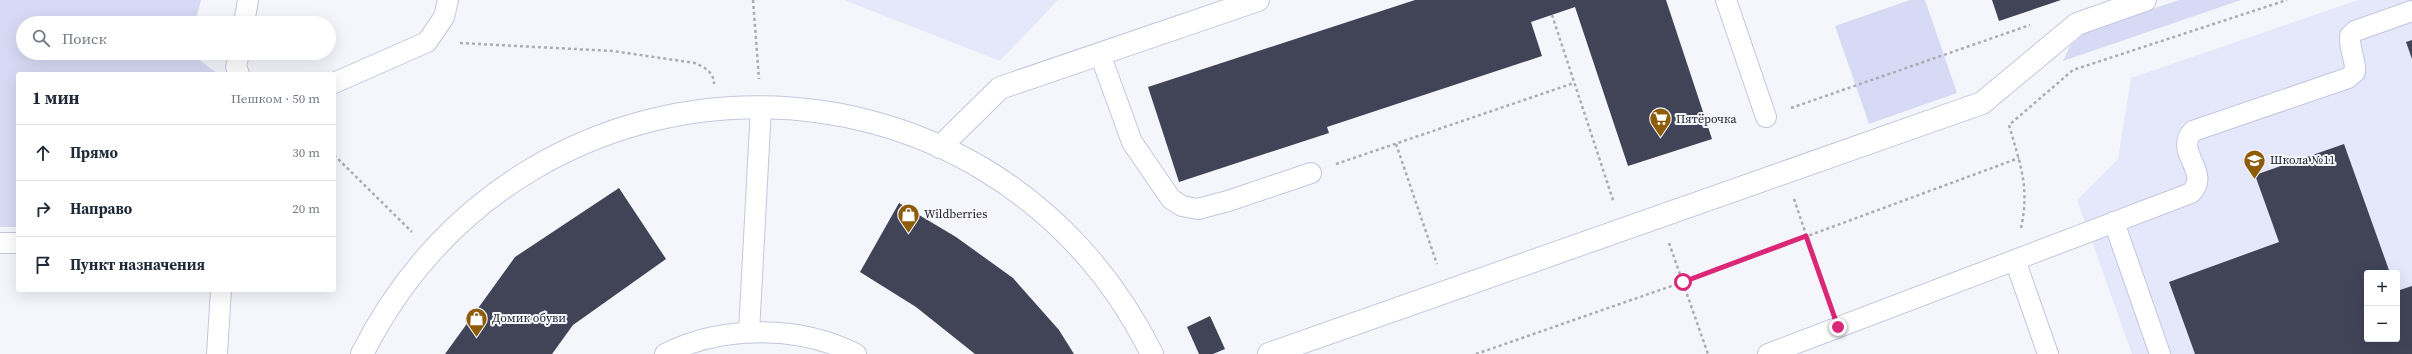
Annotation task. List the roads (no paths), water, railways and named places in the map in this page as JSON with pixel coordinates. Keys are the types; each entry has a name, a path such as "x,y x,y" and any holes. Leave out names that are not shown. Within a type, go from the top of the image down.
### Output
{"street":[{"path":"940,147 1000,88 1258,0"},
{"path":"1269,354 1982,103 2077,24 2145,0"},
{"path":"362,354 377,326 402,287 431,251 464,219 500,189 539,164 580,143 624,127 669,116 714,108 761,107 807,110 852,117 897,129 940,147 981,168 1021,194 1057,224 1089,258 1118,296 1152,354"}],"lane":[{"path":"245,16 248,0"},
{"path":"336,82 427,42 444,17 448,0"},
{"path":"1726,0 1766,117"},
{"path":"1768,354 2191,193 2198,186 2198,179 2186,144 2187,137 2192,131 2348,78 2355,72 2355,65 2349,45 2350,36 2355,31 2412,11"},
{"path":"1100,54 1132,142 1171,199 1182,206 1198,209 1228,201 1311,173"},
{"path":"238,60 236,67 238,72"},
{"path":"749,332 761,107"},
{"path":"2114,222 2160,354"},
{"path":"0,243 16,243"},
{"path":"2015,260 2048,354"},
{"path":"217,354 221,292"},
{"path":"665,354 708,338 749,332 812,338 856,354"}],"place":[{"name":"Пятёрочка","path":"1660,138"},
{"name":"Школа №11","path":"2255,180"},
{"name":"Wildberries","path":"909,234"},
{"name":"Домик обуви","path":"476,338"}]}
